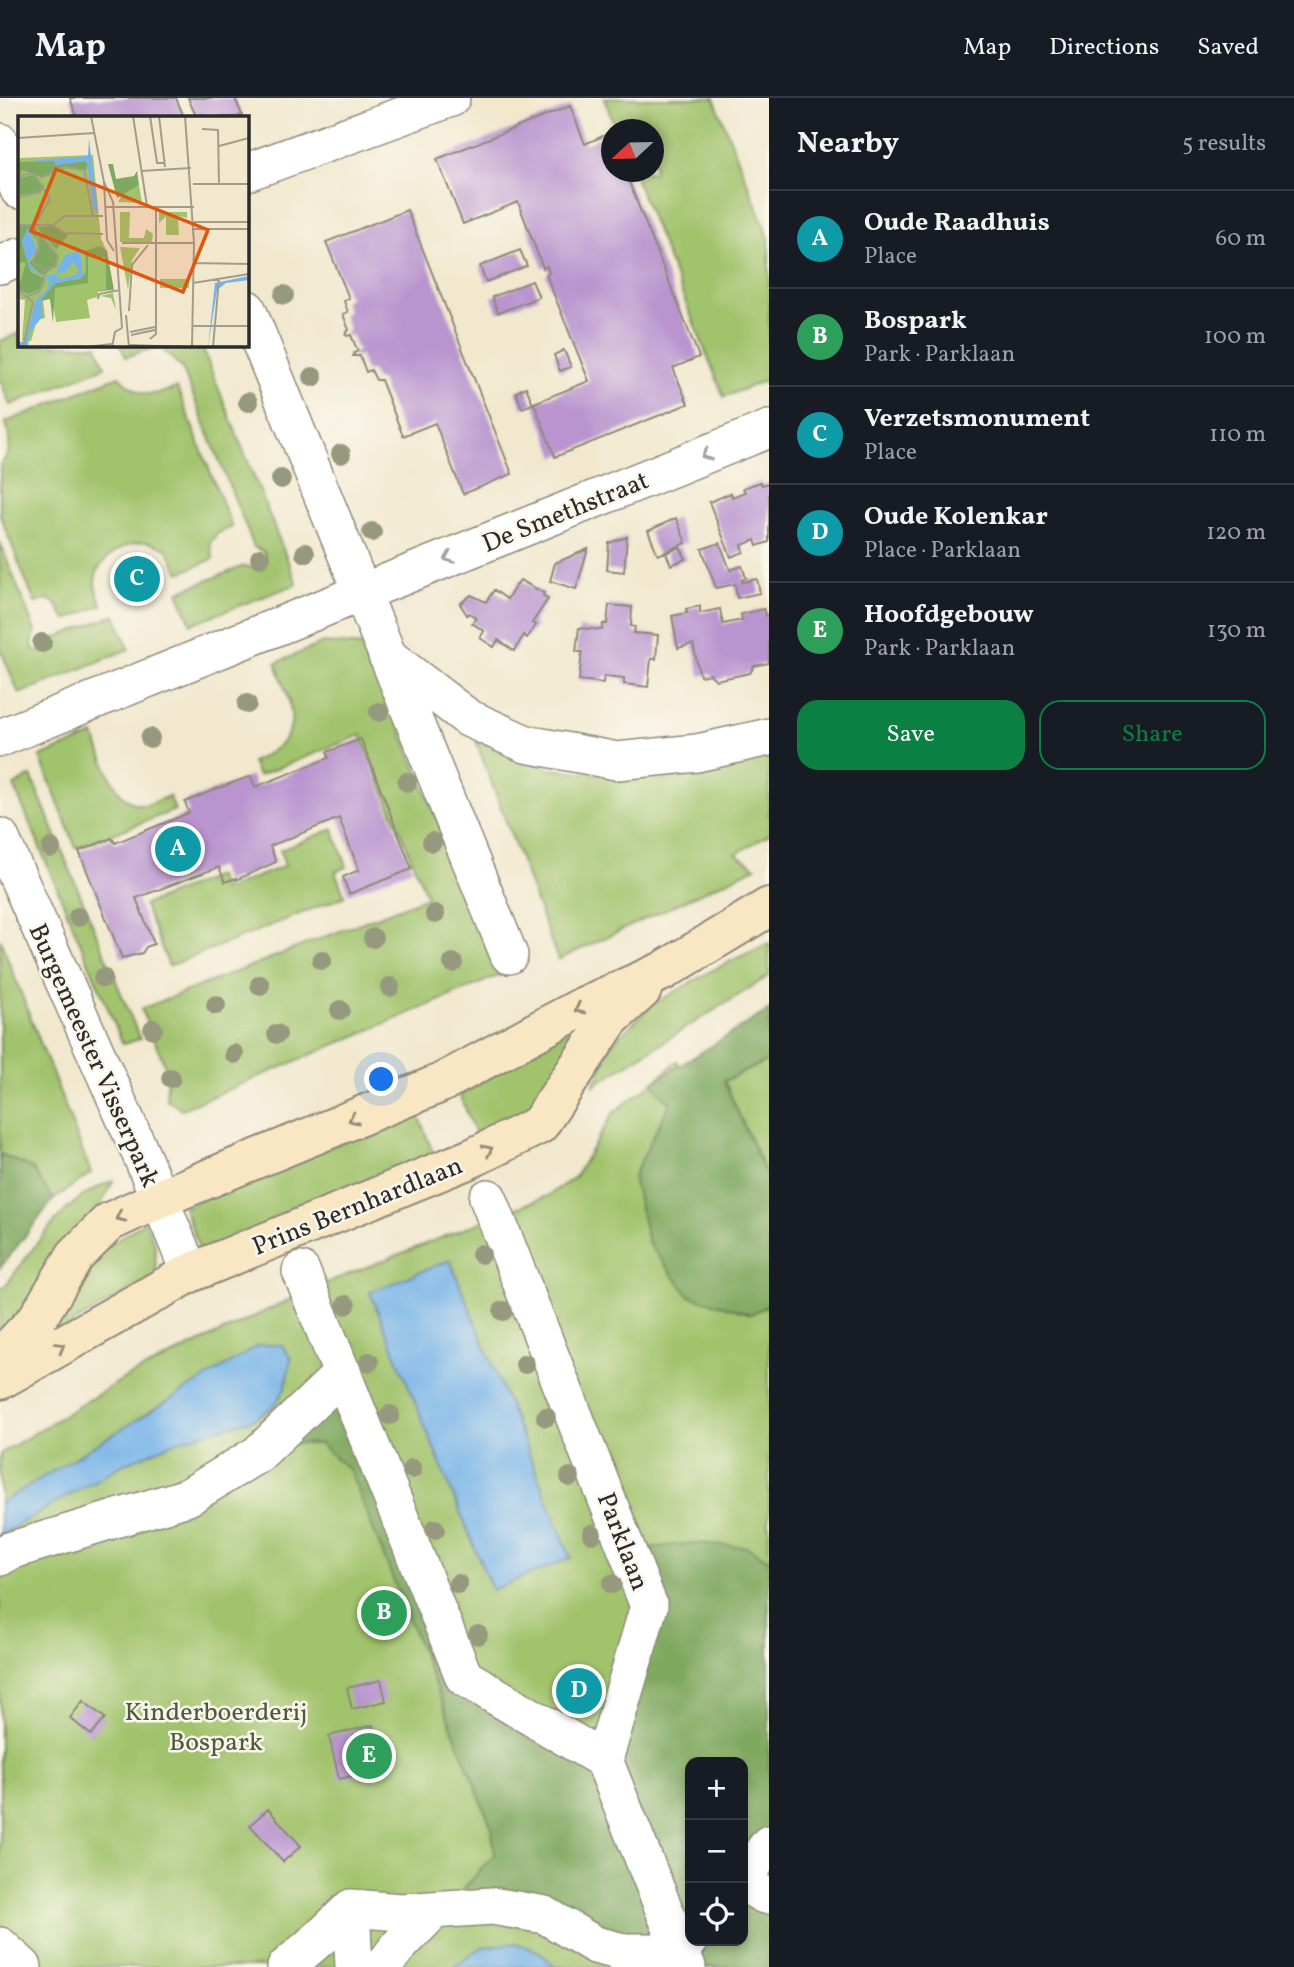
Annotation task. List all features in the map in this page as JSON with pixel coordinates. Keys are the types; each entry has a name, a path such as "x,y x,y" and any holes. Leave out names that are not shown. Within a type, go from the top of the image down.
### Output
{"main road":[{"name":"Prins Bernhardlaan","path":"0,1358 37,1319 75,1256 109,1222 441,1083 584,1006 663,971 769,907"},
{"name":"Prins Bernhardlaan","path":"0,1380 190,1273 472,1158 538,1125 610,1019 663,971"}],"street":[{"path":"248,172 414,105 451,98"},
{"path":"0,142 18,187"},
{"path":"0,265 18,257"},
{"path":"248,311 509,955"},
{"name":"De Smethstraat","path":"361,593 769,429"},
{"path":"0,738 361,593"},
{"path":"386,655 468,718 526,744 617,761 698,753 769,737"},
{"name":"Burgemeester Visserpark","path":"2,848 190,1273"},
{"name":"Parklaan","path":"488,1198 649,1606 604,1760"},
{"path":"286,1967 351,1908 401,1912 492,1906 545,1915 595,1945 623,1952 686,1953 604,1760 464,1678 302,1271"},
{"path":"0,1557 9,1551 188,1497 258,1454 343,1373"},
{"path":"748,1873 769,1844"},
{"path":"747,1883 764,1895 769,1895"},
{"path":"351,1908 354,1967"},
{"path":"383,1967 397,1948 434,1910"},
{"path":"0,1946 23,1967"}],"green space":[{"path":"604,98 714,98 769,238 769,379 724,397 637,182 664,182 664,119 612,119"},
{"path":"18,333 18,346 97,346 105,367 10,405 0,380 0,341"},
{"path":"120,346 201,346 297,584 191,624 178,592 244,566 254,568 266,563 264,552 254,547 182,368 162,349 143,351 126,357"},
{"path":"119,376 145,394 177,388 232,527 218,533 210,543 213,559 180,573 167,549 146,542 120,549 105,560 96,576 95,586 102,605 66,620 56,604 47,599 35,603 0,515 0,464 9,450 6,422"},
{"path":"0,542 35,631 33,649 39,652 47,650 50,640 115,615 129,649 19,694 0,648"},
{"path":"323,643 367,646 500,975 182,1109 166,1099 168,1072 141,1009 427,897 361,735 258,776 252,762 270,752 289,732 291,709 276,663"},
{"path":"94,735 111,778 124,797 143,805 169,796 175,810 76,848 40,757"},
{"path":"476,741 549,769 641,778 769,756 769,834 736,854 756,867 558,960"},
{"path":"31,776 140,1039 123,1044 14,786"},
{"path":"333,829 347,867 335,872 345,896 169,966 144,905 217,876 223,890 285,866 280,850"},
{"path":"0,939 91,1173 53,1200 32,1168 0,1154"},
{"path":"769,943 769,976 594,1085 612,1043 652,1005 713,970"},
{"path":"769,1010 769,1060 724,1081 769,1181 769,1305 751,1314 689,1296 648,1243 633,1177 670,1103 652,1083"},
{"path":"597,1012 528,1111 477,1138 460,1095"},
{"path":"769,1060 769,1181 724,1081"},
{"name":"Kinderboerderij Bospark","path":"677,1061 769,1271 769,1967 0,1967 0,1454 125,1378 316,1287 547,1196 575,1177 614,1112"},
{"path":"417,1111 435,1158 200,1251 184,1207"},
{"path":"0,1154 32,1168 53,1200 0,1268"},
{"path":"113,1181 90,1222 62,1262 0,1336 0,1290 52,1224 80,1199"},
{"path":"145,1221 155,1245 156,1275 41,1342 88,1260"},
{"path":"338,1386 454,1681 593,1764 662,1935 655,1945 458,1895 495,1854 491,1826 350,1471 320,1444 284,1443"},
{"path":"695,1543 747,1547 769,1560 769,1830 748,1856 748,1757 685,1757 685,1922 616,1757 640,1549"},
{"path":"748,1895 769,1901 769,1967 699,1967 702,1946 748,1946"}],"water":[{"path":"450,1260 571,1558 492,1590 370,1292"},
{"path":"260,1345 282,1345 291,1359 285,1389 275,1405 256,1418 178,1441 124,1464 0,1535 0,1503"},
{"path":"516,1943 540,1952 555,1967 454,1967 482,1947"}],"building":[{"path":"70,98 176,98 184,116 77,116"},
{"path":"188,98 235,98 242,115 202,114 196,116"},
{"path":"570,106 585,144 601,137 601,182 629,182 699,357 673,368 688,404 555,457 534,403 589,381 546,275 549,273 547,266 543,268 518,202 463,224 437,159"},
{"path":"407,210 512,474 463,494 435,423 403,436 381,380 376,380 371,370 366,372 360,356 353,356 358,351 351,335 345,334 349,330 343,314 348,312 344,301 349,298 326,242"},
{"path":"520,250 527,266 486,282 480,266"},
{"path":"532,281 539,297 498,313 492,297"},
{"path":"564,350 571,367 560,371 554,355"},
{"path":"526,387 533,404 522,408 516,392"},
{"path":"760,482 762,485 769,483 769,542 757,546 755,540 742,545 744,552 731,557 709,502 731,493 732,497 745,492 743,488"},
{"path":"676,518 686,543 658,555 648,531"},
{"path":"627,537 624,572 607,570 609,543"},
{"path":"720,543 730,570 742,566 746,578 741,580 742,582 757,579 760,593 737,598 735,584 716,588 702,549"},
{"path":"680,547 686,559 671,565 666,553"},
{"path":"588,549 576,589 550,581 555,563"},
{"path":"520,580 544,593 548,599 532,623 536,625 527,638 524,635 514,651 498,640 494,647 480,638 484,631 472,623 476,618 469,613 467,615 460,604 471,595 486,602 494,590 507,599"},
{"path":"609,605 632,607 631,626 635,627 634,633 658,635 656,659 651,659 648,687 624,684 624,678 604,676 603,683 579,680 582,652 576,652 579,628 602,630 603,624 607,624"},
{"path":"700,606 700,613 720,609 723,624 742,620 741,614 764,609 766,616 769,615 769,663 754,666 750,673 716,680 710,674 700,676 693,644 678,648 672,616 687,613 686,609"},
{"path":"361,739 412,869 349,894 343,877 359,870 339,818 270,846 276,862 236,880 225,882 219,867 136,898 154,944 146,947 142,953 122,958 79,851 112,838 115,843 189,813 185,802 216,789 251,776 255,787 329,758 327,752"},
{"path":"381,1680 386,1701 352,1709 347,1688"},
{"path":"83,1701 105,1718 91,1735 70,1718"},
{"path":"373,1725 383,1769 339,1779 329,1736"},
{"path":"268,1809 301,1846 283,1862 250,1825"}],"place":[{"name":"Verzetsmonument","path":"137,579"},
{"name":"Oude Raadhuis","path":"178,849"},
{"name":"Bospark","path":"384,1613"},
{"name":"Oude Kolenkar","path":"579,1691"},
{"name":"Hoofdgebouw","path":"369,1756"}]}
